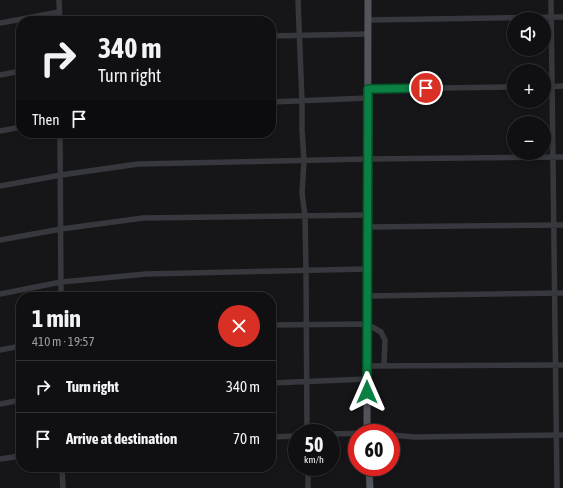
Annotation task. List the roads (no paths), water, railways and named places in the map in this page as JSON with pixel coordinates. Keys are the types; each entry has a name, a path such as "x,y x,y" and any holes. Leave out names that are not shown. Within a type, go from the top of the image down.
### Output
{"main road":[{"path":"368,0 367,379 369,424"},
{"path":"369,476 370,488"}],"street":[{"path":"59,0 60,16"},
{"path":"298,0 304,161 302,193 305,216 307,424"},
{"path":"551,0 551,12"},
{"path":"38,16 60,12"},
{"path":"557,488 551,17 563,17"},
{"path":"368,20 507,18"},
{"path":"0,23 16,20"},
{"path":"276,36 368,34"},
{"path":"0,75 16,72"},
{"path":"552,86 563,86"},
{"path":"368,89 507,87"},
{"path":"276,102 368,98"},
{"path":"0,131 16,128"},
{"path":"60,138 61,292"},
{"path":"0,186 61,175 138,164 368,159 563,157"},
{"path":"0,240 61,229 144,218 368,216"},
{"path":"368,227 563,225"},
{"path":"0,294 61,282 146,274 368,269"},
{"path":"367,296 563,293"},
{"path":"276,326 367,324 381,332 385,340 384,366"},
{"path":"0,350 16,347"},
{"path":"367,366 563,365"},
{"path":"276,383 367,379"},
{"path":"0,404 16,401"},
{"path":"400,436 415,437 563,435"},
{"path":"276,437 288,436"},
{"path":"0,459 16,457"},
{"path":"62,472 62,488"},
{"path":"308,476 308,488"}]}
